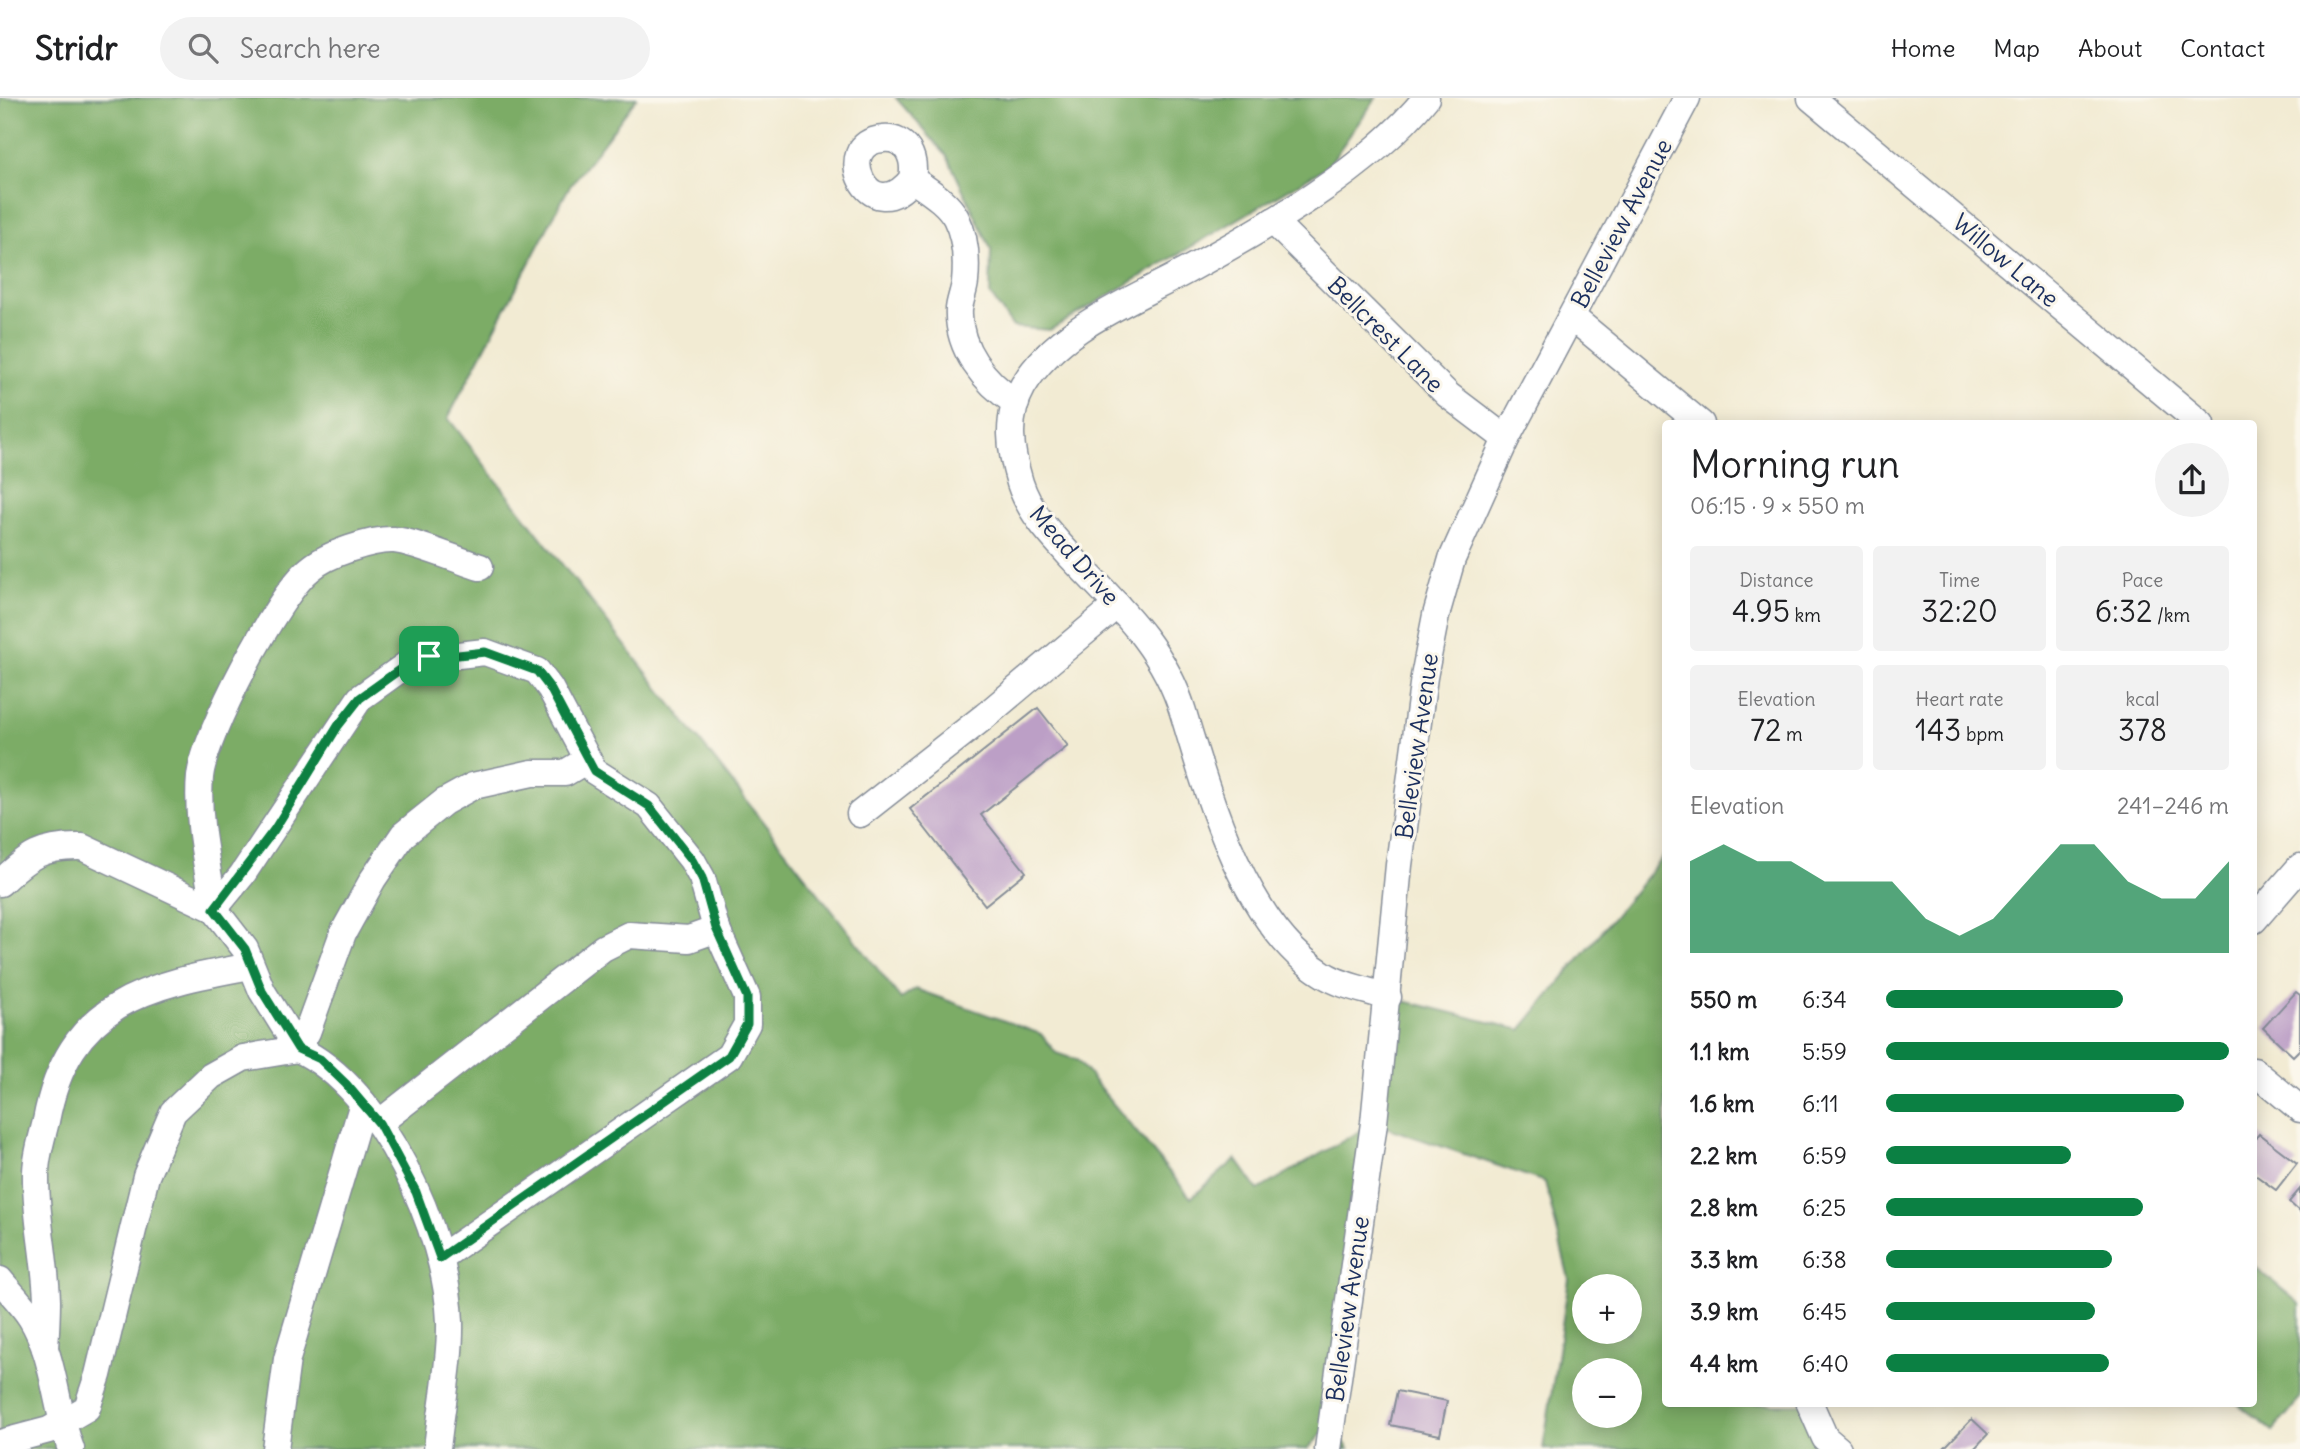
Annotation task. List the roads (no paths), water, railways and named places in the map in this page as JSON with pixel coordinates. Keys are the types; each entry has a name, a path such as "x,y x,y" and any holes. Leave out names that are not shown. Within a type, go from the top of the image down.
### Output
{"street":[{"name":"Mead Drive","path":"1388,997 1325,976 1280,939 1262,914 1204,785 1174,683 1160,655 1049,533 1030,508 1020,483 1009,419 1039,365 1081,328 1273,221 1370,152 1426,98"},
{"name":"Belleview Avenue","path":"1330,1437 1374,1123 1399,865 1423,677 1436,615 1452,559 1506,439 1687,98"},
{"name":"Willow Lane","path":"1811,98 2196,420"},
{"path":"912,179 941,200 955,216 963,237 966,258 965,284 959,306 963,340 985,376 999,392 1016,403"},
{"name":"Bellcrest Lane","path":"1273,221 1448,395 1506,439"},
{"path":"1572,317 1696,420"},
{"path":"214,909 204,843 200,776 208,741 277,606 308,570 324,559 343,551 394,540 480,567"},
{"path":"860,814 985,716 1117,605"},
{"path":"214,909 274,830 338,726 360,698 413,660 485,652 537,671 550,688 594,771 649,806 667,825 702,878 717,929 747,997 747,1024 729,1056 440,1258"},
{"path":"298,1049 307,1032 343,933 373,879 403,835 444,802 472,786 532,773 565,773 587,760"},
{"path":"0,883 27,856 60,847 82,848 214,909 245,949 262,991 298,1049 320,1059 371,1113 416,1192 440,1258 450,1322 438,1449"},
{"path":"2257,917 2300,867"},
{"path":"275,1449 287,1359 371,1113 603,948 629,935 681,940 717,929"},
{"path":"45,1348 47,1300 36,1172 50,1097 63,1062 97,1018 118,1005 196,976 251,966"},
{"path":"0,1443 49,1430 87,1408 98,1375 146,1176 173,1112 211,1076 243,1058 298,1049"},
{"path":"2257,1074 2300,1110"},
{"path":"0,1280 31,1318 45,1348 61,1423 71,1449"},
{"path":"1811,1407 1825,1438 1838,1449"},
{"path":"1330,1437 1349,1449"}]}
